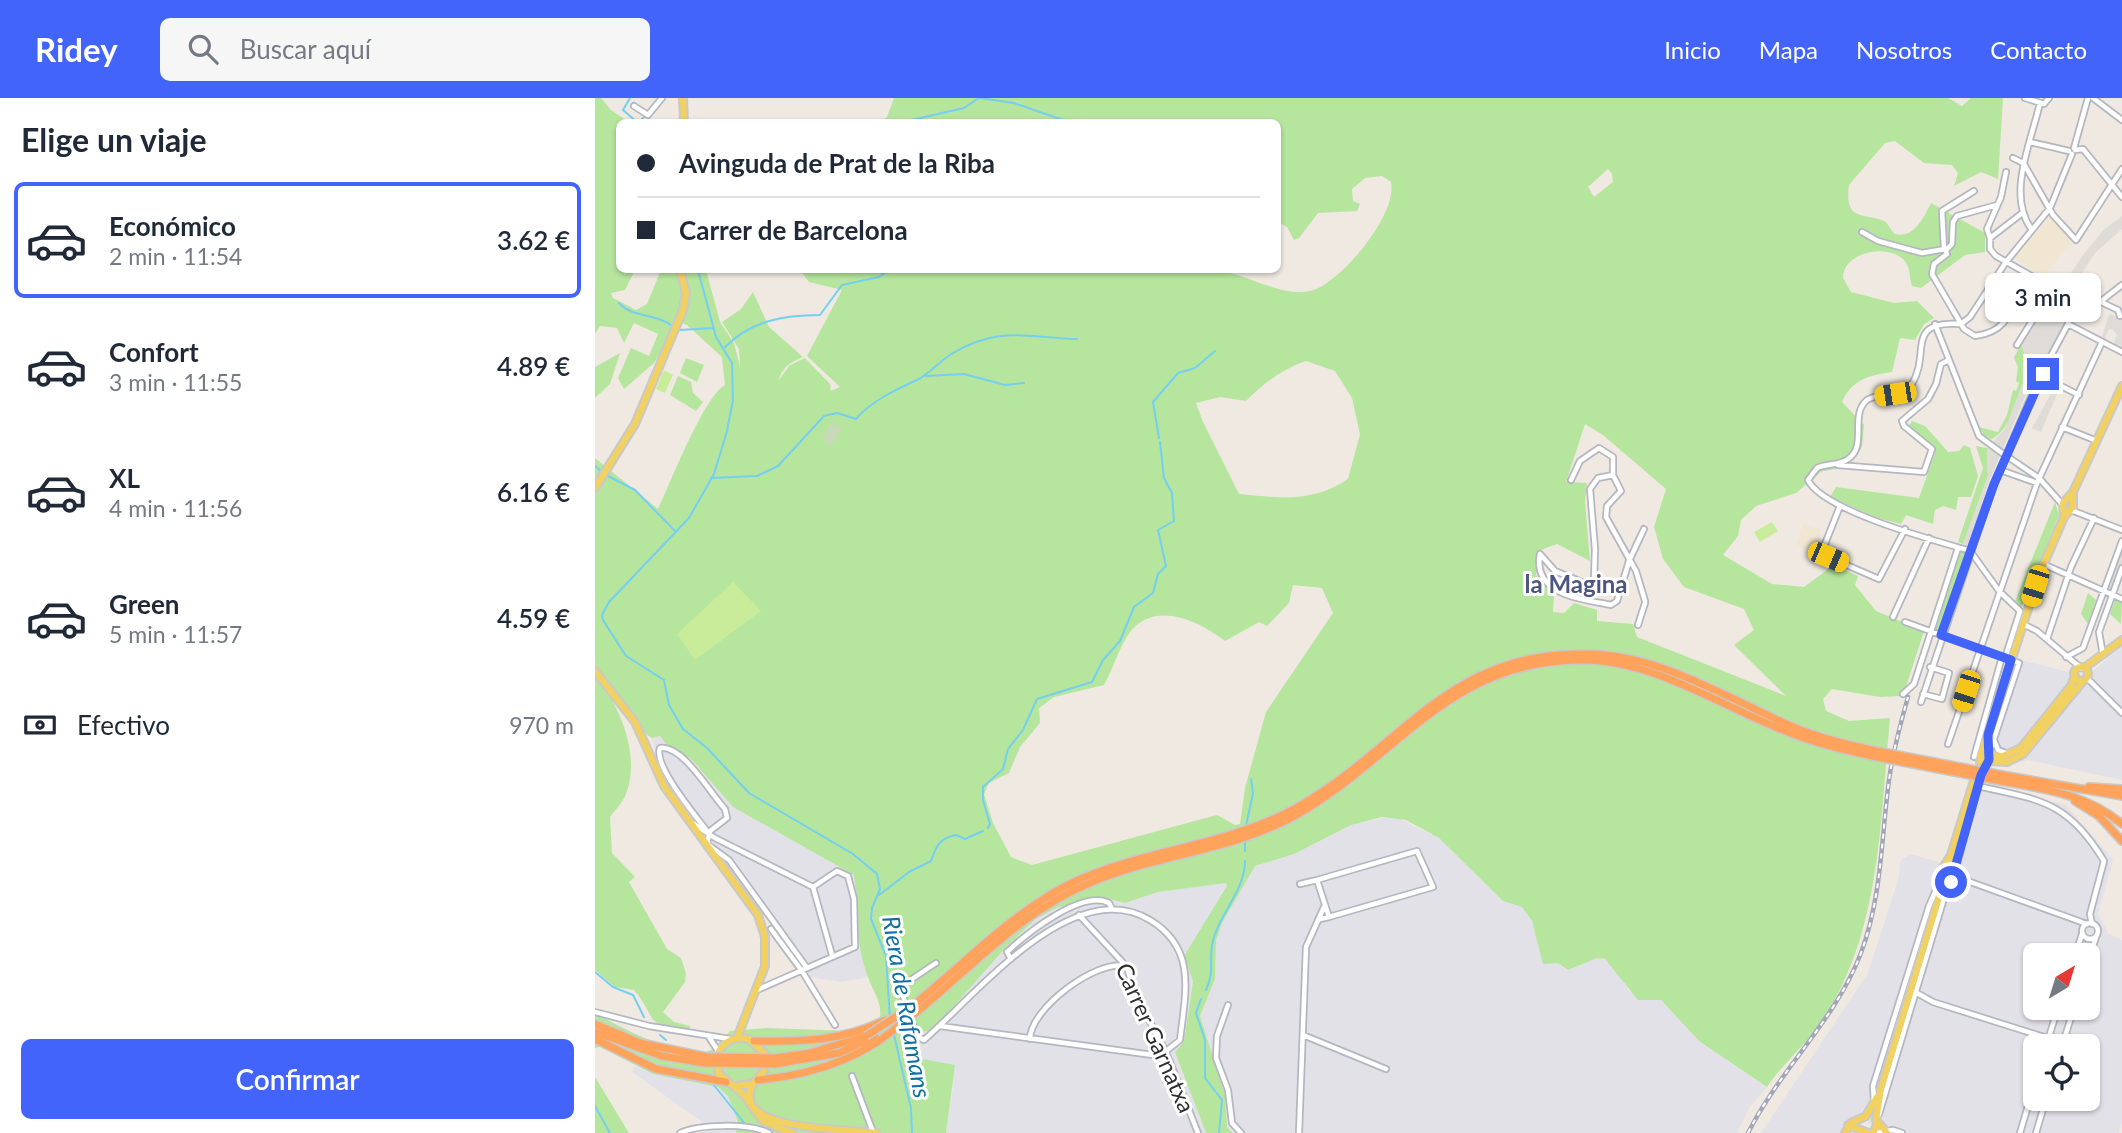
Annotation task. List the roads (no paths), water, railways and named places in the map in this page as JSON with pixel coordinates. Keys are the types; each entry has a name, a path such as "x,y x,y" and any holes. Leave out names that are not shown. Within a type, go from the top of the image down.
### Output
{"highway":[{"path":"755,1082 811,1073 866,1039 1016,926 1078,887 1120,871 1262,828 1321,792 1451,690 1503,666 1553,655 1591,654 1645,662 1815,735 1882,755 2001,778 2121,791"},
{"path":"2001,778 2082,804 2108,824 2122,841"},
{"path":"2001,778 2121,791"},
{"path":"2024,785 2077,797 2122,824"},
{"path":"595,1032 649,1052 706,1060 775,1061 820,1057 866,1039 906,1019 911,1007"},
{"path":"595,1024 641,1043 706,1060"},
{"path":"595,1038 656,1069 726,1082"},
{"path":"753,1041 866,1039"}],"main road":[{"path":"683,98 683,119"},
{"path":"595,488 635,424 679,319 686,298 681,273"},
{"path":"1868,1132 1877,1121 1881,1089 1951,855 1991,737 2006,659 2023,624 2043,564 2073,492 2122,386"},
{"path":"1984,758 2011,754 2028,741 2082,674 2122,640"},
{"path":"595,671 635,722 659,778 758,915 766,947 762,974 746,1022 734,1038 718,1051 717,1070 759,1117 796,1131 874,1133"},
{"path":"1984,758 2007,762 2023,754 2082,674"},
{"path":"746,1022 753,1041 762,1049 765,1060 750,1095 758,1109 796,1131"},
{"path":"734,1038 753,1041"},
{"path":"734,1086 755,1082"},
{"path":"1847,1130 1864,1117 1881,1089"},
{"path":"1864,1117 1877,1121 1887,1132"},
{"path":"1864,1117 1868,1132"},
{"path":"1847,1130 1868,1132"}],"street":[{"path":"634,106 648,115 662,98"},
{"path":"2025,98 2045,104 2049,98"},
{"path":"1877,1121 1916,993 1947,873 1978,786 2006,659 2020,611 1999,591 1971,551 1840,506 1808,480 1817,468 1841,463 1851,457 1857,447 1863,405 1874,397 1902,392 1910,386 1924,337 1935,324 1945,321 1961,324 1970,317 2007,262 2049,208 2091,98 2122,120"},
{"path":"2032,230 2021,214 2024,164 2040,103"},
{"path":"2031,142 2073,151 2083,149 2122,197"},
{"path":"2013,158 2024,164 2049,208 2076,240 2122,169"},
{"path":"2006,172 1998,205 1987,229 1991,252 2053,288 2072,290 2072,293 2116,308 2120,316"},
{"path":"1974,191 1942,211 1945,257 1934,264 1932,274 1961,324 1975,335 2003,324 2010,317 2026,273"},
{"path":"1862,232 1878,241 1922,254 1932,254 1952,244 1957,216 1998,205"},
{"path":"1990,238 2021,214"},
{"path":"2100,302 2122,285"},
{"path":"2017,345 2053,288"},
{"path":"1921,702 1930,667 2001,467 2041,376 2068,324 2072,293"},
{"path":"1935,324 1979,436 2068,505 2122,530"},
{"path":"2068,324 2122,352"},
{"path":"1948,744 2038,481 2102,341"},
{"path":"1834,464 1924,472 1932,449 1903,426 1902,421 1928,399 1936,384 1941,364 1949,360"},
{"path":"2041,376 2079,395"},
{"path":"2062,427 2097,441"},
{"path":"1571,480 1580,461 1599,448 1613,457 1613,475 1621,491 1607,506 1606,517 1640,580 1645,602 1638,625"},
{"path":"1851,457 1852,464 1858,466"},
{"path":"2001,467 2003,471 2038,481"},
{"path":"1613,475 1598,478 1590,489 1595,549 1594,580 1589,585 1555,571 1540,554 1539,568 1550,586 1564,594 1611,605 1617,601 1629,561 1644,529"},
{"path":"1840,506 1821,554 1879,579 1905,529"},
{"path":"2047,639 2068,575 2094,518"},
{"path":"1893,617 1929,538"},
{"path":"2066,657 2081,651 2122,541"},
{"path":"1903,694 1914,684 1958,548"},
{"path":"2043,564 2122,599"},
{"path":"2100,658 2102,644 2099,632 2122,568"},
{"path":"1905,622 2006,659"},
{"path":"2023,624 2047,639 2122,713"},
{"path":"2091,630 2099,632"},
{"path":"2102,644 2115,645"},
{"path":"1923,694 1942,699 1949,673 1930,667"},
{"path":"1991,737 1998,750 2011,754"},
{"path":"709,834 667,775 658,757 660,748 666,747 685,759 727,814 727,818 709,834 707,844 729,860"},
{"path":"1978,786 2047,802 2072,820 2104,861 2090,914 2090,924 2082,932 2079,943"},
{"path":"691,822 732,847 813,887 832,956"},
{"path":"732,847 726,851 729,860 804,970 835,1025"},
{"path":"1300,884 1417,850 1428,870 1433,887 1320,919"},
{"path":"757,990 855,947 853,883 845,873 837,871 813,887"},
{"path":"1947,873 2073,921 2090,924 2097,929 2094,943"},
{"path":"1874,1102 1873,1088 1928,908 1947,873"},
{"path":"1317,880 1329,917"},
{"path":"1011,959 1007,952 1016,943 1069,908 1098,900 1109,903 1112,909"},
{"path":"1299,1133 1306,951 1325,906"},
{"name":"Carrer Garnatxa","path":"1069,908 1126,966 1138,999 1166,1052 1198,1133"},
{"path":"914,1026 919,1037 924,1040 954,1015 1011,959 1077,916 1112,909 1140,915 1156,924 1172,940 1183,961 1188,990 1180,1040 1166,1052 1155,1056 940,1027"},
{"path":"2073,921 2087,939 2096,937"},
{"path":"771,929 804,970"},
{"path":"911,1007 901,991 903,985 936,963"},
{"path":"1030,1039 1033,1026 1076,982 1103,967 1126,966"},
{"path":"762,974 767,980 777,982"},
{"path":"1916,993 1933,1002 2035,1034"},
{"path":"1227,1005 1217,1036 1216,1058 1228,1090 1232,1123 1241,1133"},
{"path":"595,1012 628,1021 734,1038"},
{"path":"954,1015 957,1029"},
{"path":"1303,1035 1386,1069"},
{"path":"709,1036 718,1051"},
{"path":"852,1076 874,1133"},
{"path":"2020,1133 2026,1111"},
{"path":"2036,1133 2042,1111"},
{"path":"753,1129 759,1117"},
{"path":"680,1133 691,1128 739,1128 769,1133"},
{"path":"1868,1132 1902,1133"}],"waterway":[{"name":"Riera de Rafamans","path":"630,98 623,110 634,119"},
{"path":"916,119 964,108 979,98"},
{"path":"980,98 1014,103 1060,119"},
{"name":"Riera de Rafamans","path":"699,273 716,337 732,363 733,400 727,431 714,474 689,518 609,602 602,615 603,620 626,656 664,680 669,705 683,729 707,748 749,793 853,854 877,874 880,889 872,908 871,919 886,956 890,1019"},
{"path":"725,347 746,331 768,321 793,316 820,315 842,285 879,277 884,273"},
{"path":"619,303 630,311 671,325"},
{"path":"680,330 713,328"},
{"path":"711,478 757,476 778,466 824,416 837,413 856,419 877,401 919,379 970,344 1015,335 1077,339"},
{"path":"1159,438 1153,402 1178,373 1195,368 1215,351"},
{"path":"926,376 964,374 1005,385 1024,383"},
{"path":"988,828 990,824 983,800 983,787 1003,769 1008,749 1023,730 1037,699 1092,682 1103,660 1120,641 1134,607 1153,593 1158,574 1166,566 1158,530 1174,521 1172,493 1164,478 1160,442"},
{"path":"595,466 601,471"},
{"path":"608,476 635,490 676,532"},
{"path":"1246,826 1253,793 1251,779"},
{"path":"879,895 909,872 931,861 937,847 946,838 956,835 965,839 983,831"},
{"path":"1245,839 1245,851"},
{"path":"1206,990 1214,937 1241,881 1245,861"},
{"path":"595,972 613,987 633,995 644,1017"},
{"path":"1201,999 1196,1013 1205,1040 1205,1078 1222,1100 1219,1133"},
{"path":"660,1035 666,1040"},
{"name":"Riera de Rafamans","path":"894,1035 911,1108 912,1133"},
{"path":"713,1084 745,1124"},
{"path":"595,1106 610,1133"}],"railway":[{"path":"1748,1133 1775,1087 1837,1001 1861,953 1873,910 1891,770 1908,697"}],"district":[{"name":"la Magina","path":"1576,585"}]}
